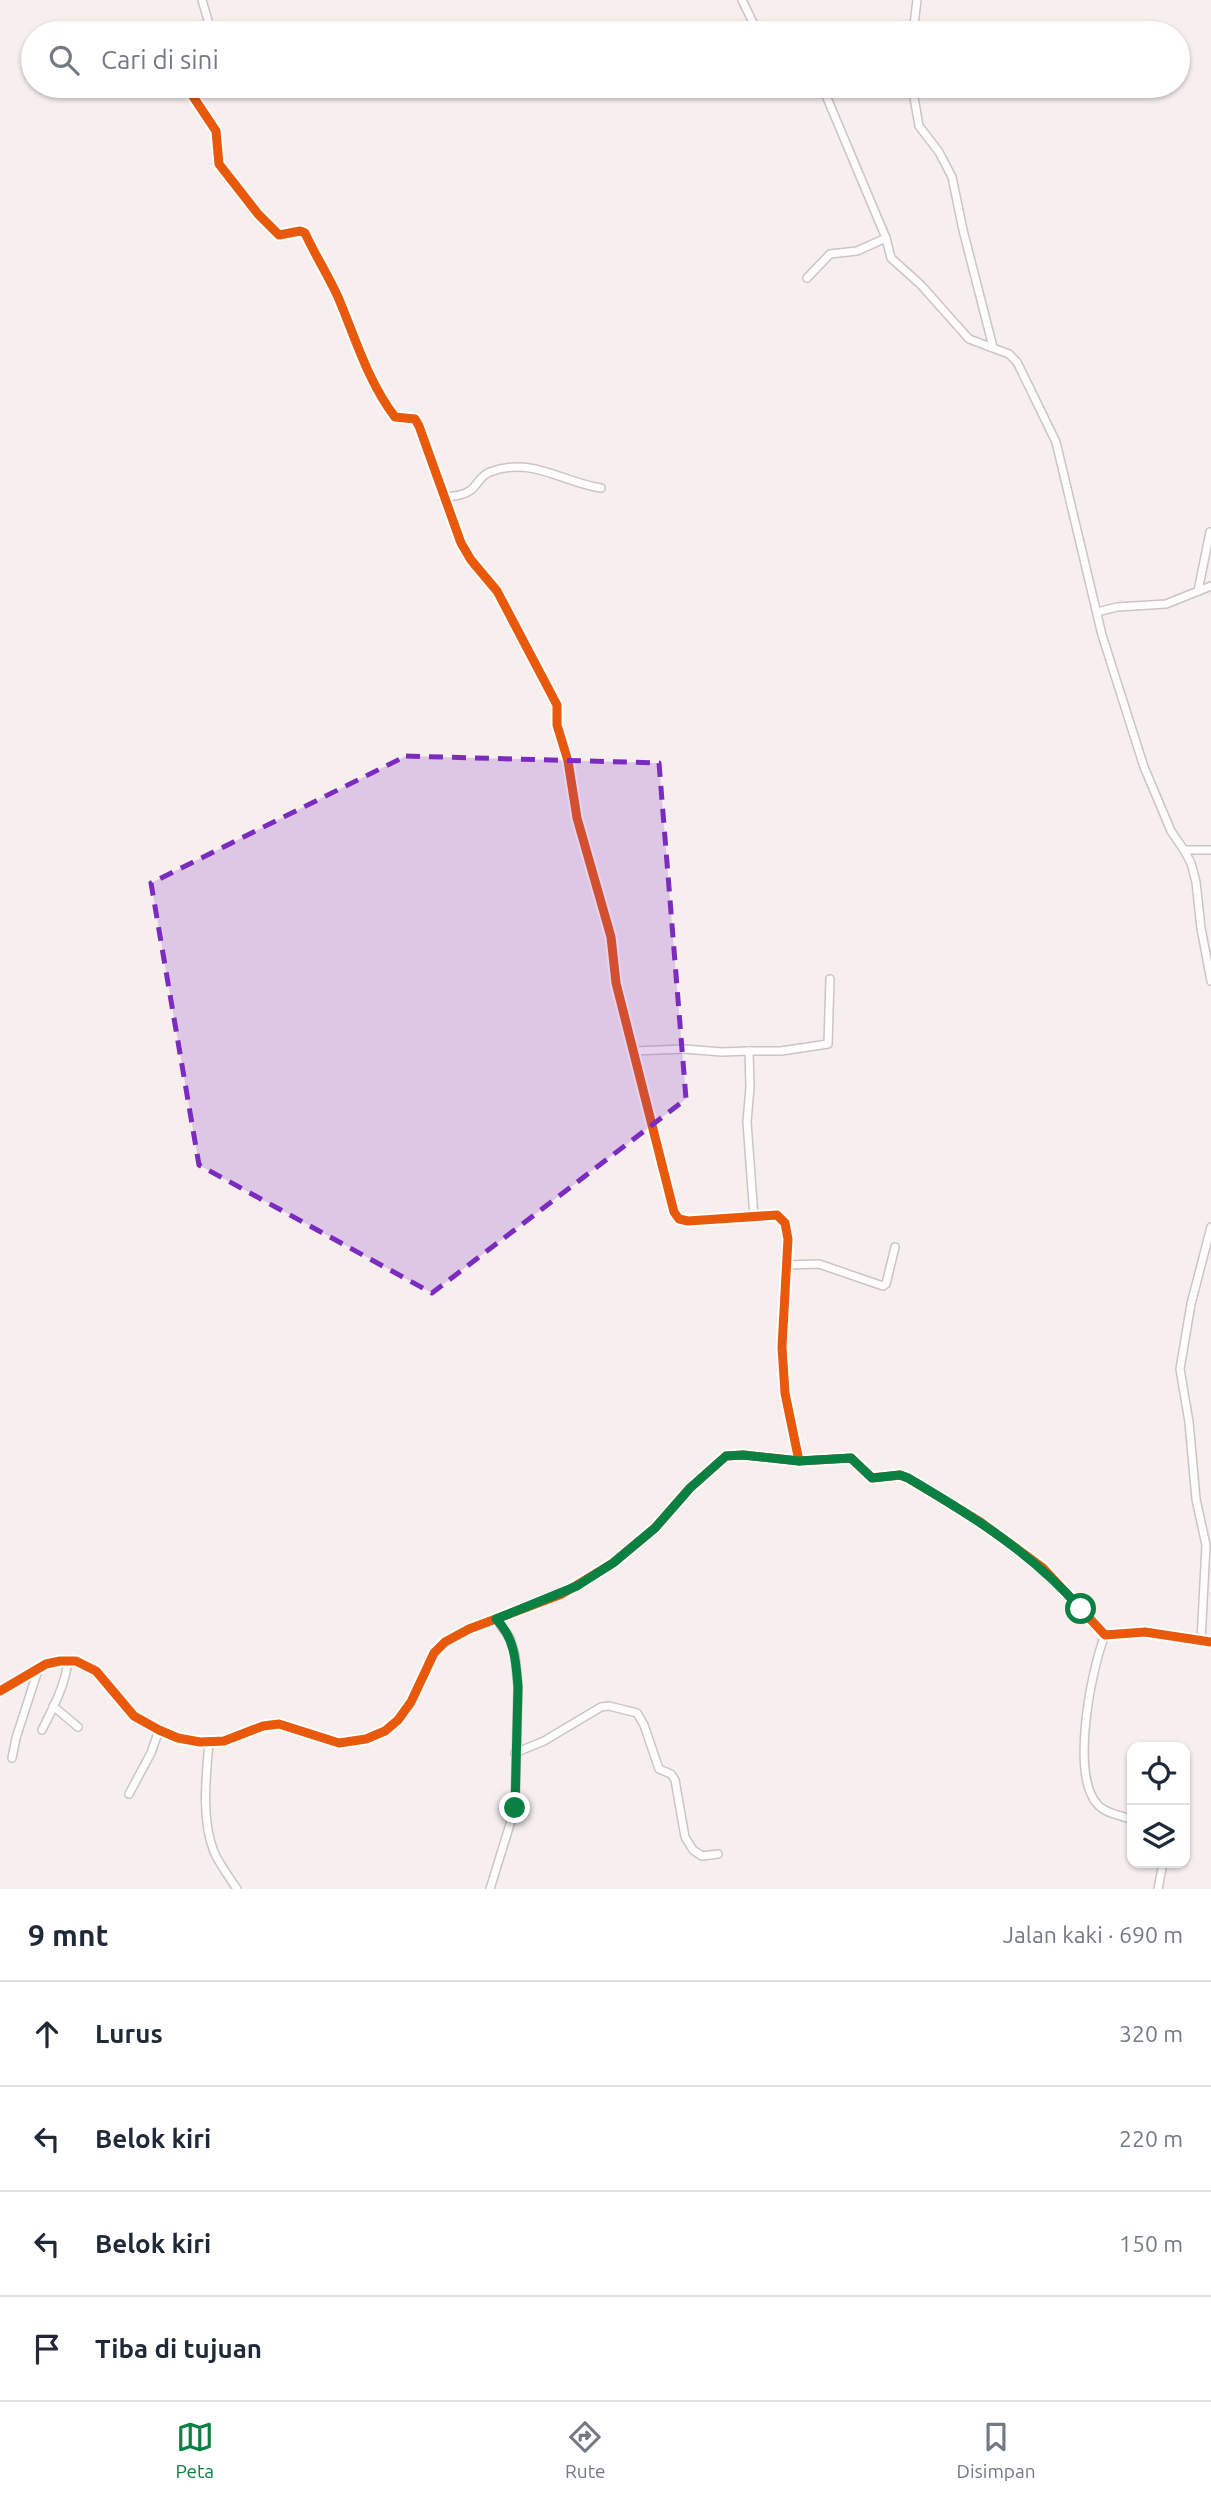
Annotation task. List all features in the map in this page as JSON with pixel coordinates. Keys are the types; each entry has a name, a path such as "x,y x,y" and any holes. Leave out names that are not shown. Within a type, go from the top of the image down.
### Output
{"street":[{"path":"202,0 208,21"},
{"path":"742,0 752,21"},
{"path":"914,21 917,0"},
{"path":"194,98 216,131 219,164 258,214 279,235 300,230 305,233 337,294 373,381 395,416 415,419 419,426 461,543 471,560 497,591 557,705 558,724 568,761 576,818 611,937 616,983 678,1219 688,1221 777,1215 785,1223 788,1239 782,1347 786,1400 799,1461"},
{"path":"827,98 886,238 891,258 920,285 969,339 1009,354 1017,362 1056,442 1110,663 1144,767 1171,831 1184,850 1196,882 1211,981"},
{"path":"914,98 919,126 939,152 953,177 962,230 993,347"},
{"path":"807,278 830,254 857,251 886,238"},
{"path":"445,497 469,492 490,472 532,467 586,486 601,488"},
{"path":"1198,591 1210,532"},
{"path":"1097,612 1117,607 1166,604 1211,586"},
{"path":"1184,850 1211,850"},
{"path":"634,1051 781,1051 828,1044 830,979"},
{"path":"749,1051 747,1122 754,1217"},
{"path":"1200,1641 1207,1553 1196,1499 1188,1413 1180,1369 1191,1304 1211,1227"},
{"path":"787,1265 819,1264 883,1286 886,1284 895,1247"},
{"path":"0,1691 53,1662 68,1661 84,1663 96,1671 132,1713 159,1730 185,1739 209,1742 233,1739 263,1726 279,1724 339,1743 352,1743 373,1737 398,1720 411,1702 438,1648 452,1637 569,1590 613,1563 655,1528 690,1488 726,1456 743,1455 799,1461 851,1458 872,1478 908,1478 958,1507 1021,1552 1052,1577 1105,1635"},
{"path":"490,1889 515,1808 518,1687 515,1656 510,1639 496,1619"},
{"path":"1105,1635 1144,1632 1211,1642"},
{"path":"1105,1635 1096,1657 1090,1690 1085,1752 1086,1784 1102,1810 1127,1818"},
{"path":"42,1730 66,1676 68,1661"},
{"path":"12,1758 38,1669"},
{"path":"53,1706 78,1727"},
{"path":"515,1753 532,1747 601,1707 609,1706 637,1713 644,1725 659,1769 671,1774 675,1780 680,1818 689,1845 702,1856 718,1854"},
{"path":"130,1794 151,1754 159,1730"},
{"path":"209,1742 206,1776 210,1840 219,1862 237,1889"},
{"path":"1158,1889 1162,1868"}],"highlighted area":[{"path":"406,756 659,763 686,1099 432,1293 199,1165 151,883"}],"cycle path":[{"path":"194,98 216,131 219,164 258,214 279,235 300,231 305,233 338,297 377,389 395,417 415,419 419,426 461,543 471,560 497,591 557,705 557,725 568,761 577,818 611,937 616,983 674,1212 679,1219 688,1221 777,1215 785,1223 788,1239 782,1347 785,1393 799,1461"},
{"path":"0,1691 46,1664 76,1661 96,1671 134,1716 178,1738 200,1742 224,1741 263,1726 279,1724 339,1743 366,1739 385,1731 398,1720 411,1702 434,1653 445,1642 469,1629 562,1594 613,1563 655,1528 690,1488 726,1456 743,1455 799,1461 851,1458 872,1478 900,1475 908,1478 979,1521 1043,1568 1105,1635 1145,1632 1211,1642"}],"route":[{"path":"515,1808 518,1687 515,1656 510,1639 496,1619 577,1586 613,1563 655,1528 690,1488 720,1460 731,1454 799,1461 851,1458 872,1478 900,1475 908,1478 958,1507 1021,1552 1052,1577 1081,1609"}]}
